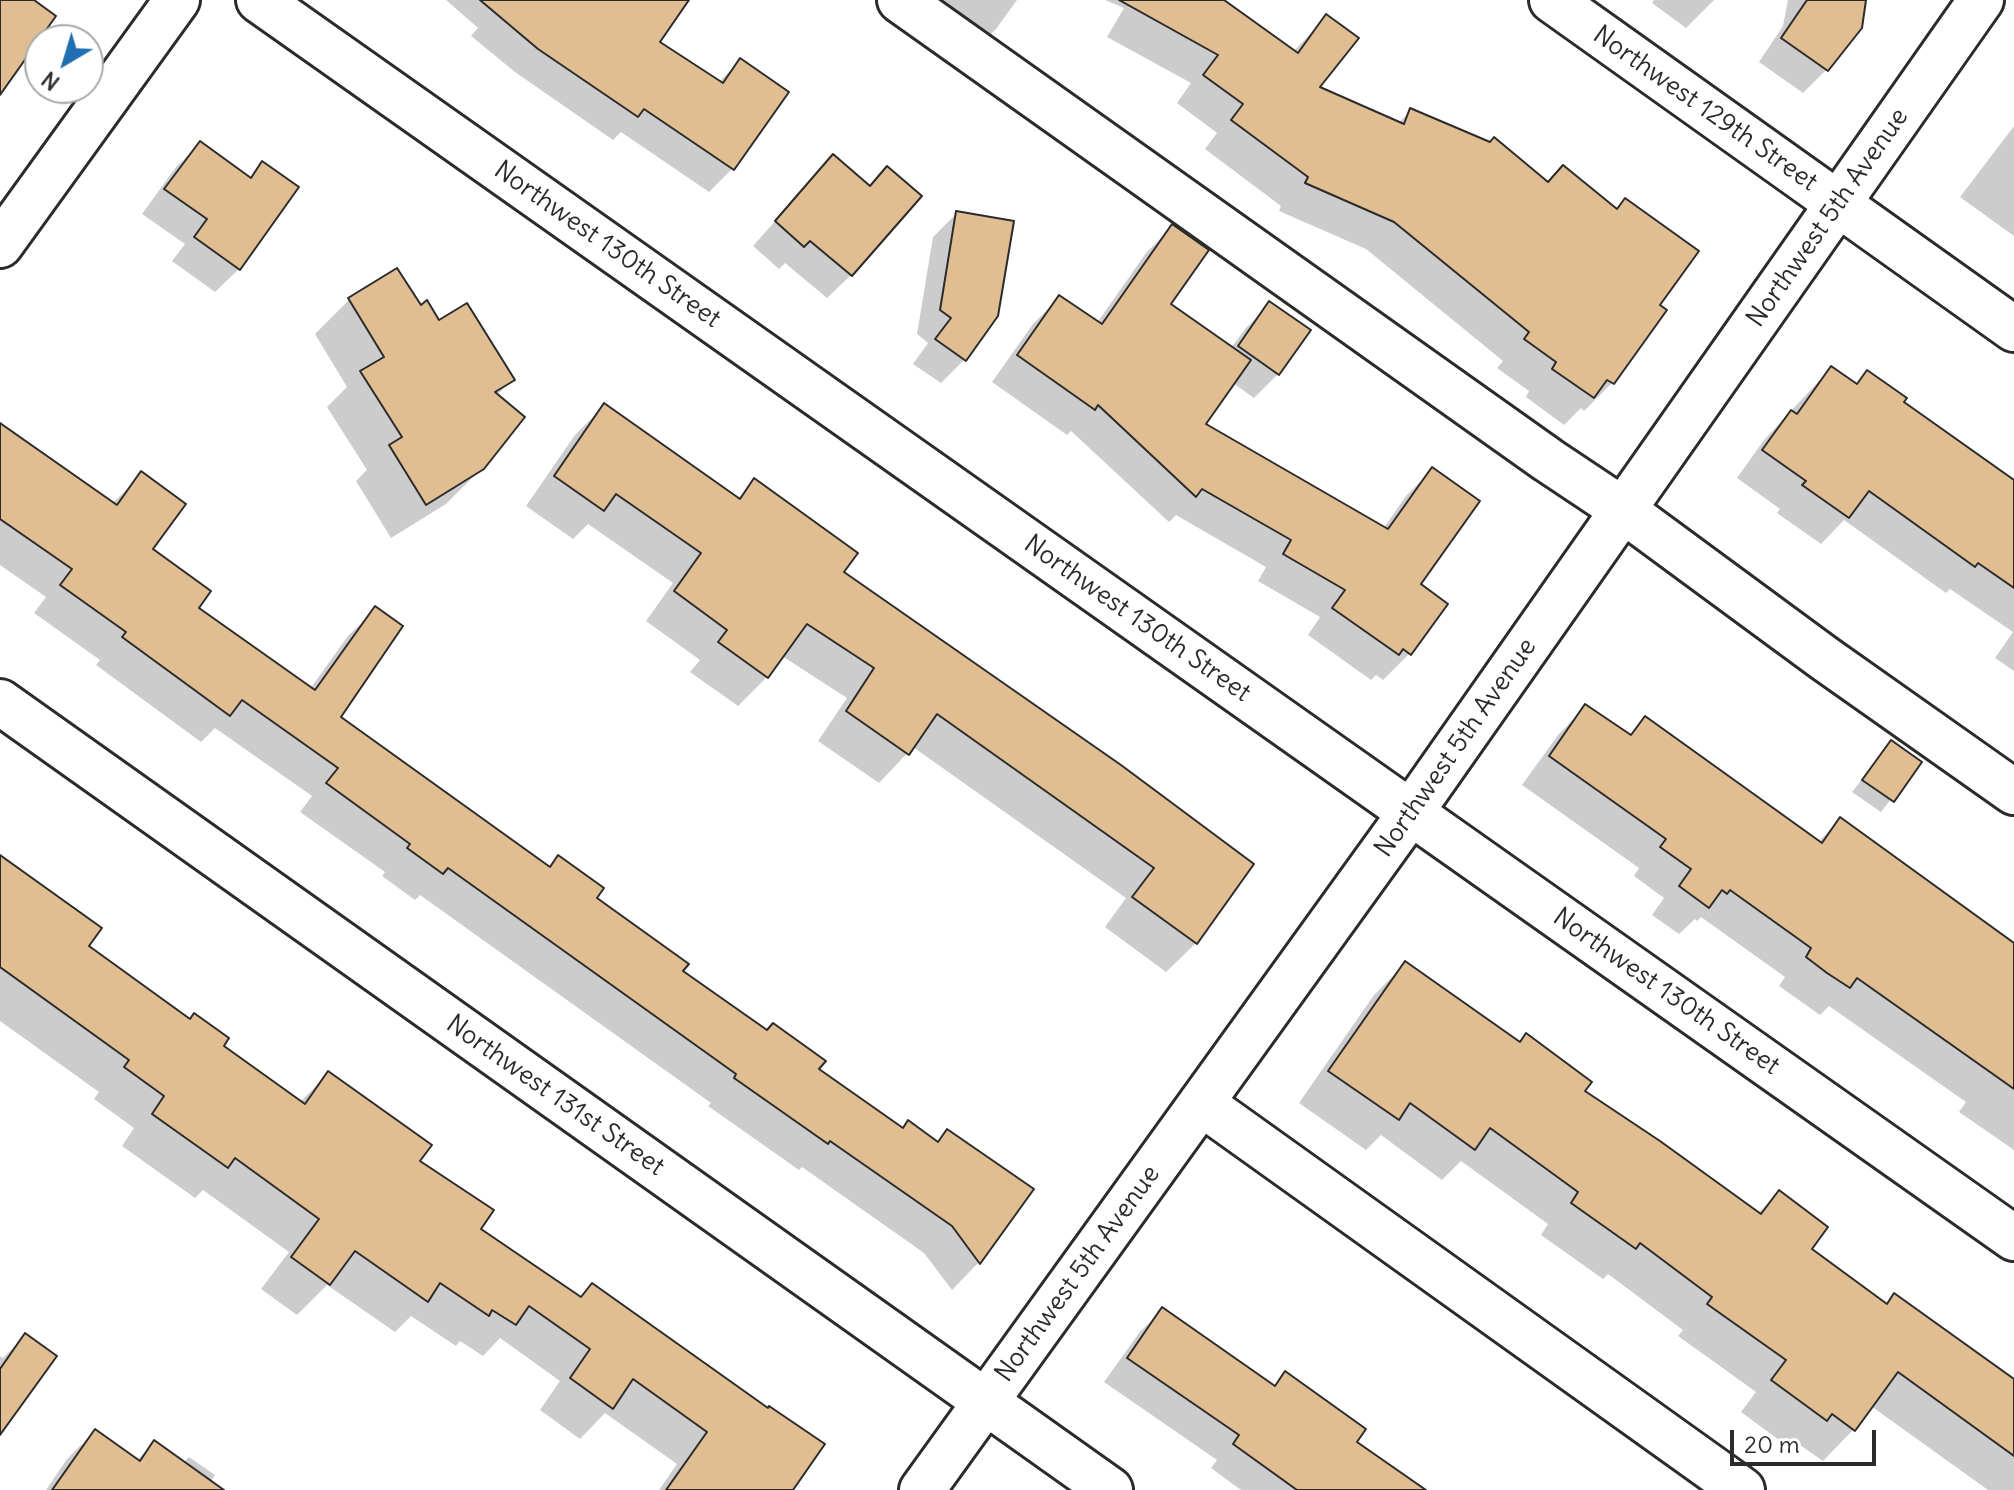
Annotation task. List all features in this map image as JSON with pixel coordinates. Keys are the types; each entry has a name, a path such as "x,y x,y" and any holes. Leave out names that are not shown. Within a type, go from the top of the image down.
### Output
{"street":[{"path":"0,245 177,0"},
{"name":"Northwest 130th Street","path":"259,0 2014,1238"},
{"path":"900,0 1623,510 1824,658 2014,792"},
{"name":"Northwest 129th Street","path":"1552,0 2014,329"},
{"name":"Northwest 5th Avenue","path":"922,1490 1411,812 1981,0"},
{"name":"Northwest 131st Street","path":"0,702 1110,1490"},
{"path":"1201,1103 1742,1490"}],"building":[{"path":"0,0 34,0 56,16 50,24 24,24 24,61 0,95"},
{"path":"480,0 689,0 660,42 723,83 740,58 789,92 734,170 644,109 638,117 538,49"},
{"path":"1119,0 1224,0 1298,53 1326,14 1359,38 1320,87 1404,124 1410,108 1490,142 1494,137 1548,182 1563,165 1617,209 1625,198 1699,251 1660,305 1667,310 1614,384 1607,380 1594,398 1552,369 1556,362 1524,339 1529,332 1394,222 1305,183 1308,177 1231,120 1243,104 1203,75 1218,55"},
{"path":"1807,0 1866,0 1862,28 1828,71 1781,38"},
{"path":"200,141 251,178 262,161 299,187 240,270 194,237 207,219 164,189"},
{"path":"833,154 870,186 887,166 922,196 852,276 810,241 804,247 775,221"},
{"path":"956,211 1014,221 998,316 966,361 935,339 951,318 940,310"},
{"path":"1172,224 1209,250 1171,304 1251,360 1206,424 1388,529 1432,467 1480,501 1421,584 1448,604 1411,655 1403,649 1399,655 1332,608 1345,590 1283,554 1291,540 1202,489 1196,497 1098,405 1095,410 1017,355 1059,295 1102,324"},
{"path":"397,268 421,305 427,300 439,320 467,303 515,380 495,392 525,417 484,469 426,505 389,445 402,437 360,371 384,357 348,298"},
{"path":"1269,301 1311,330 1279,375 1238,346"},
{"path":"1831,366 1857,384 1867,370 1907,398 1904,402 2014,480 2014,588 1978,563 1975,567 1869,491 1849,518 1802,485 1806,481 1762,450 1791,410 1797,414"},
{"path":"604,403 740,499 754,478 858,553 844,572 1121,765 1254,864 1197,944 1132,897 1154,868 937,714 909,755 846,711 874,668 807,624 768,678 718,642 727,630 674,591 701,553 616,494 604,511 554,476"},
{"path":"0,423 117,505 141,471 186,504 153,549 211,591 199,608 315,690 375,606 403,626 341,717 550,867 558,855 604,888 597,898 689,964 683,971 767,1030 773,1023 826,1061 819,1069 903,1128 908,1120 938,1142 947,1129 1034,1189 980,1264 952,1226 734,1078 736,1074 448,868 443,874 407,848 410,844 326,783 338,768 242,700 230,716 122,637 126,632 60,585 72,569 0,519"},
{"path":"1585,704 1631,735 1645,716 1822,843 1840,817 2014,943 2014,1089 1857,978 1850,988 1827,973 1806,957 1811,948 1730,890 1727,894 1722,890 1709,908 1679,886 1691,869 1660,847 1666,839 1549,756"},
{"path":"1891,740 1922,762 1894,802 1862,780"},
{"path":"0,855 102,928 89,946 190,1019 194,1013 229,1038 224,1046 305,1104 328,1071 432,1145 420,1161 494,1210 481,1229 581,1297 592,1283 768,1408 825,1444 793,1490 666,1490 707,1432 633,1379 613,1409 570,1378 590,1349 529,1306 516,1325 492,1310 489,1316 440,1283 428,1302 355,1251 330,1285 291,1257 319,1219 235,1158 228,1168 152,1114 164,1096 124,1067 129,1060 0,967"},
{"path":"1405,961 1520,1042 1526,1033 1592,1082 1585,1091 1761,1214 1779,1190 1828,1227 1812,1249 1887,1304 1894,1293 2014,1379 2014,1456 1898,1372 1855,1431 1832,1414 1827,1421 1771,1380 1786,1360 1707,1304 1712,1297 1640,1243 1636,1249 1571,1203 1578,1192 1490,1128 1475,1150 1410,1103 1399,1120 1328,1071"},
{"path":"1162,1307 1275,1386 1285,1371 1366,1429 1357,1442 1426,1490 1297,1490 1233,1444 1239,1435 1127,1358"},
{"path":"25,1333 57,1356 0,1435 0,1369"},
{"path":"95,1429 140,1461 154,1440 224,1490 52,1490"}]}
